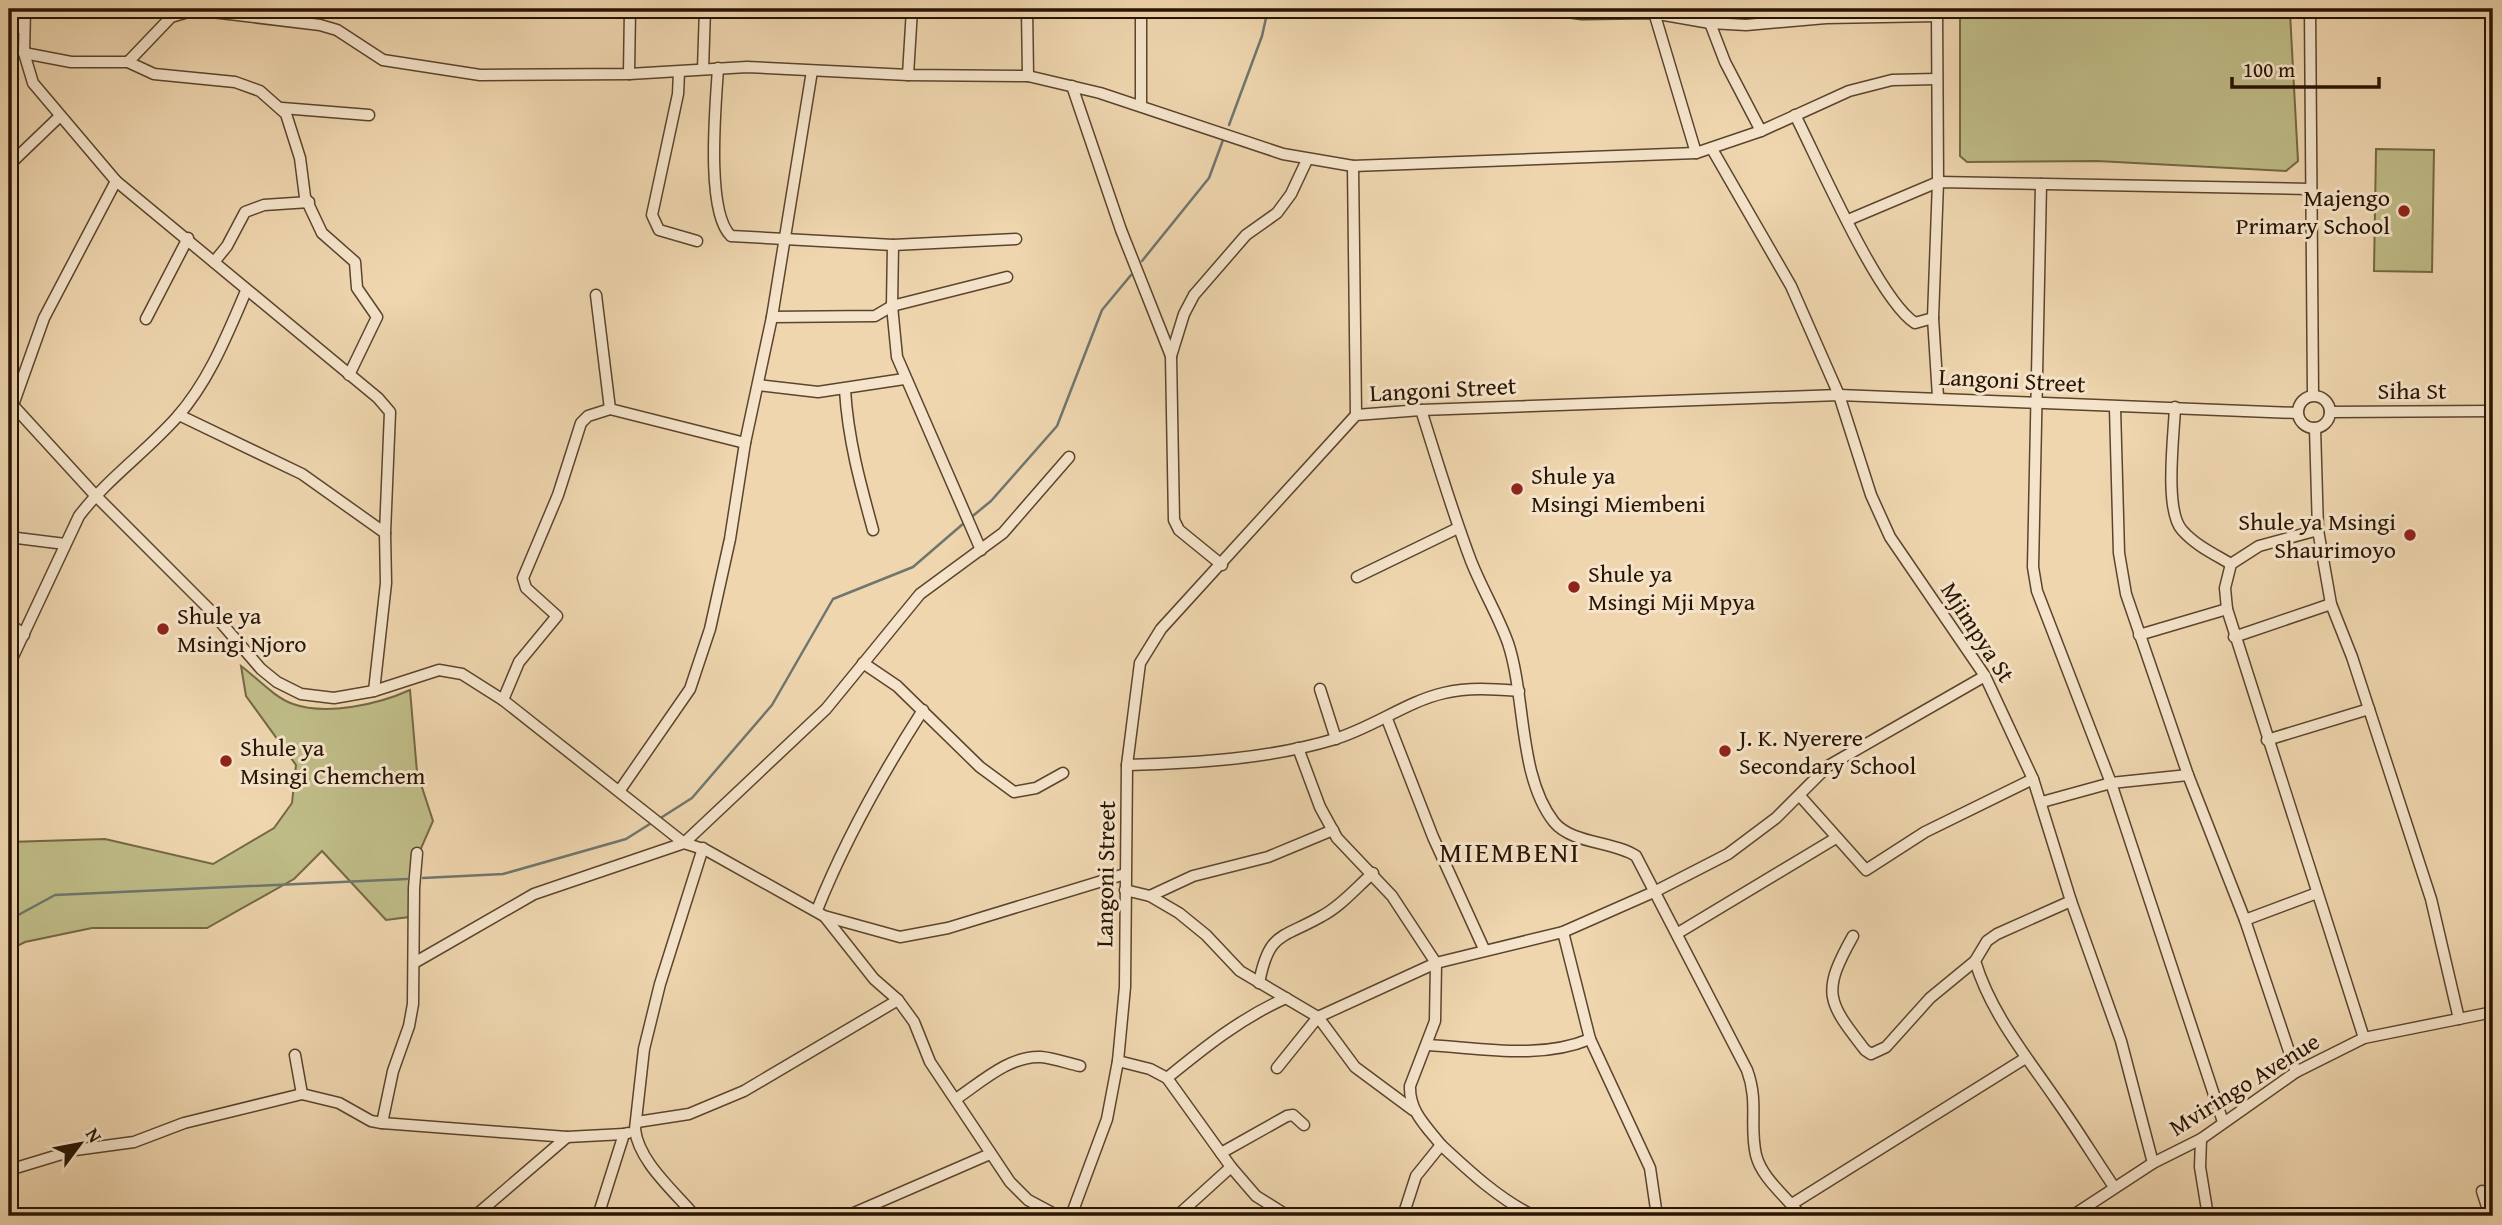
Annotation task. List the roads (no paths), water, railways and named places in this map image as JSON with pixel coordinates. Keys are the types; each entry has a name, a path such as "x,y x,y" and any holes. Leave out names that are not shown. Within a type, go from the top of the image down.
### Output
{"street":[{"path":"25,9 23,53 33,83 59,117 116,181 378,398 392,419 385,533 386,583 374,691"},
{"path":"297,9 297,20"},
{"path":"629,74 630,9"},
{"path":"703,69 705,9"},
{"path":"908,75 912,9"},
{"path":"1027,9 1028,76"},
{"path":"1140,106 1141,9"},
{"path":"2310,9 2313,395"},
{"path":"128,62 171,17 195,10 233,11 297,20 337,30 383,60 480,75 629,74 718,68 1028,76 1140,106 1307,160 1353,166 1696,153 1761,131 1849,91 1892,80 1936,79"},
{"path":"1553,10 1582,14 1653,11 1710,23 1746,25 1937,13 1938,182 1933,318 1938,397"},
{"path":"1653,11 1696,153"},
{"path":"9,36 24,22"},
{"path":"1710,23 1725,62 1761,131"},
{"path":"23,53 82,62 128,62 154,74 250,86 282,108 369,114"},
{"path":"718,68 713,148 726,229 731,236 893,245 1016,239"},
{"path":"620,790 690,689 699,667 730,539 745,443 786,240 793,175 812,71"},
{"path":"679,72 678,94 652,215 659,230 697,240"},
{"path":"1072,86 1121,230 1171,356"},
{"path":"282,108 296,142 303,189 326,240 357,265 357,288 377,317 349,375"},
{"path":"1796,116 1847,220 1900,310 1915,323 1933,318"},
{"path":"9,166 59,117"},
{"name":"Mjimpya St","path":"1712,149 1781,267 1839,395 1871,495 1890,537 1985,676 2034,779 2071,901 2121,1041 2153,1163"},
{"path":"1222,565 1179,530 1174,520 1171,356 1184,314 1194,295 1246,235 1277,213 1292,194 1307,160"},
{"path":"1353,166 1356,415"},
{"path":"116,181 44,318 11,403 95,495 180,578 261,669 277,682 301,694 323,698 374,691 439,670 451,671 477,682 503,700 684,843 703,848 820,913 900,937 948,928 1125,874"},
{"path":"1847,220 1938,182 2311,189"},
{"path":"2040,184 2033,567 2037,591 2111,783 2222,1122"},
{"path":"214,262 245,212 264,205 309,202"},
{"path":"146,319 188,238"},
{"path":"893,245 892,306 897,357 904,379 981,550"},
{"path":"772,317 876,316 892,306 1007,276"},
{"path":"9,665 65,544 95,495 179,415 204,380 246,291"},
{"path":"596,295 610,409"},
{"path":"758,386 805,392 845,390 904,379"},
{"path":"845,390 847,426 854,464 873,530"},
{"name":"Langoni Street","path":"1071,1216 1107,1119 1118,1061 1125,986 1128,765 1143,657 1161,629 1222,565 1303,469 1356,415 1422,410 1839,395 2036,401 2115,408 2175,407 2297,413"},
{"path":"2313,395 2328,403 2330,412 2328,420 2315,428 2306,426 2297,413 2299,403 2313,395"},
{"path":"2175,407 2173,511 2180,529 2197,544 2231,565"},
{"path":"2115,408 2119,553 2126,594 2188,775 2245,920 2296,1072"},
{"path":"503,700 519,662 557,616 526,588 523,578 558,495 575,433 588,415 610,409 745,443"},
{"path":"1422,410 1458,528 1507,642 1534,777 1545,806 1555,824 1570,834 1623,848 1636,856 1678,933 1755,1091 1757,1157 1767,1176 1801,1216"},
{"name":"Siha St","path":"2330,412 2493,411"},
{"path":"179,415 302,474 385,533"},
{"path":"2315,428 2318,530 2331,604 2369,709 2431,899 2459,1019"},
{"path":"414,963 534,894 684,843 826,709 920,594 1003,533 1069,457"},
{"path":"1357,577 1458,528"},
{"path":"2318,530 2259,546 2231,565 2225,588 2234,637 2364,1038"},
{"path":"9,537 65,544"},
{"path":"2234,637 2331,604"},
{"path":"2139,635 2227,609"},
{"path":"9,624 24,635"},
{"path":"863,663 897,686 980,767 1014,792 1021,793 1036,788 1063,773"},
{"path":"1278,1068 1318,1017 1436,963 1484,949 1563,932 1656,891 1728,854 1800,796 1828,766 1985,676"},
{"path":"1128,765 1194,763 1298,748 1336,739 1441,694 1473,688 1518,691"},
{"path":"1320,689 1336,739"},
{"path":"2267,740 2369,709"},
{"path":"820,913 847,843 923,710"},
{"path":"1387,719 1433,837 1484,949"},
{"path":"1298,748 1332,830 1373,873 1436,963 1435,1021 1410,1086 1413,1110"},
{"path":"2042,802 2111,783 2188,775"},
{"path":"1800,796 1866,870 1934,827 2034,779"},
{"path":"1150,896 1193,876 1268,857 1332,830"},
{"path":"1678,933 1836,838"},
{"path":"695,1216 646,1157 636,1141 636,1126 643,1049 660,984 703,848"},
{"path":"382,1123 393,1071 410,1026 417,853"},
{"path":"1259,983 1264,960 1272,943 1324,915 1373,873"},
{"path":"1125,890 1150,896 1196,925 1240,971 1318,1017 1355,1067 1413,1110 1441,1145 1474,1176 1518,1208 1534,1216"},
{"path":"2245,920 2317,893"},
{"path":"1853,936 1840,959 1831,988 1832,1003 1865,1050 1871,1054 1886,1047 1930,998 1975,961 1987,941 2071,901"},
{"path":"820,913 874,979 898,1000 914,1022 930,1062 1010,1182 1028,1200 1058,1216"},
{"path":"1563,932 1590,1039 1650,1168 1657,1216"},
{"path":"1975,961 1980,979 2024,1059 2056,1099 2114,1187"},
{"path":"1167,1078 1223,1034 1261,1009 1286,998"},
{"path":"9,1170 75,1150 134,1142 184,1123 302,1094 339,1103 371,1121 382,1123 568,1137 624,1135 636,1126 689,1114 744,1091 898,1000"},
{"name":"Mviringo Avenue","path":"2072,1216 2153,1163 2201,1139 2296,1072 2364,1038 2493,1012"},
{"path":"1428,1045 1544,1052 1568,1048 1590,1039"},
{"path":"295,1055 302,1094"},
{"path":"956,1099 1018,1061 1041,1057 1080,1066"},
{"path":"1792,1204 2024,1059"},
{"path":"1118,1061 1150,1069 1167,1078 1231,1167 1256,1196 1288,1216"},
{"path":"1221,1153 1287,1116 1293,1115 1304,1125"},
{"path":"598,1216 624,1135"},
{"path":"475,1216 568,1137"},
{"path":"2201,1139 2200,1167 2208,1216"},
{"path":"1403,1216 1416,1176 1441,1145"},
{"path":"847,1216 990,1154"},
{"path":"1177,1216 1231,1167"},
{"path":"2482,1191 2490,1216"}],"waterway":[{"path":"1229,125 1262,36 1268,9"},
{"path":"1142,261 1209,178 1223,140"},
{"path":"969,519 991,501 1057,426 1102,310 1131,275"},
{"path":"659,819 692,798 772,705 833,599 913,567 964,523"},
{"path":"423,878 503,874 626,839 653,822"},
{"path":"9,920 55,895 407,879"}],"place":[{"name":"Majengo Primary School","path":"2404,211"},
{"name":"Shule ya Msingi Miembeni","path":"1517,489"},
{"name":"Shule ya Msingi Shaurimoyo","path":"2410,535"},
{"name":"Shule ya Msingi Mji Mpya","path":"1574,587"},
{"name":"Shule ya Msingi Njoro","path":"163,629"},
{"name":"J. K. Nyerere Secondary School","path":"1725,751"},
{"name":"Shule ya Msingi Chemchem","path":"226,761"}],"district":[{"name":"MIEMBENI","path":"1510,851"}]}
